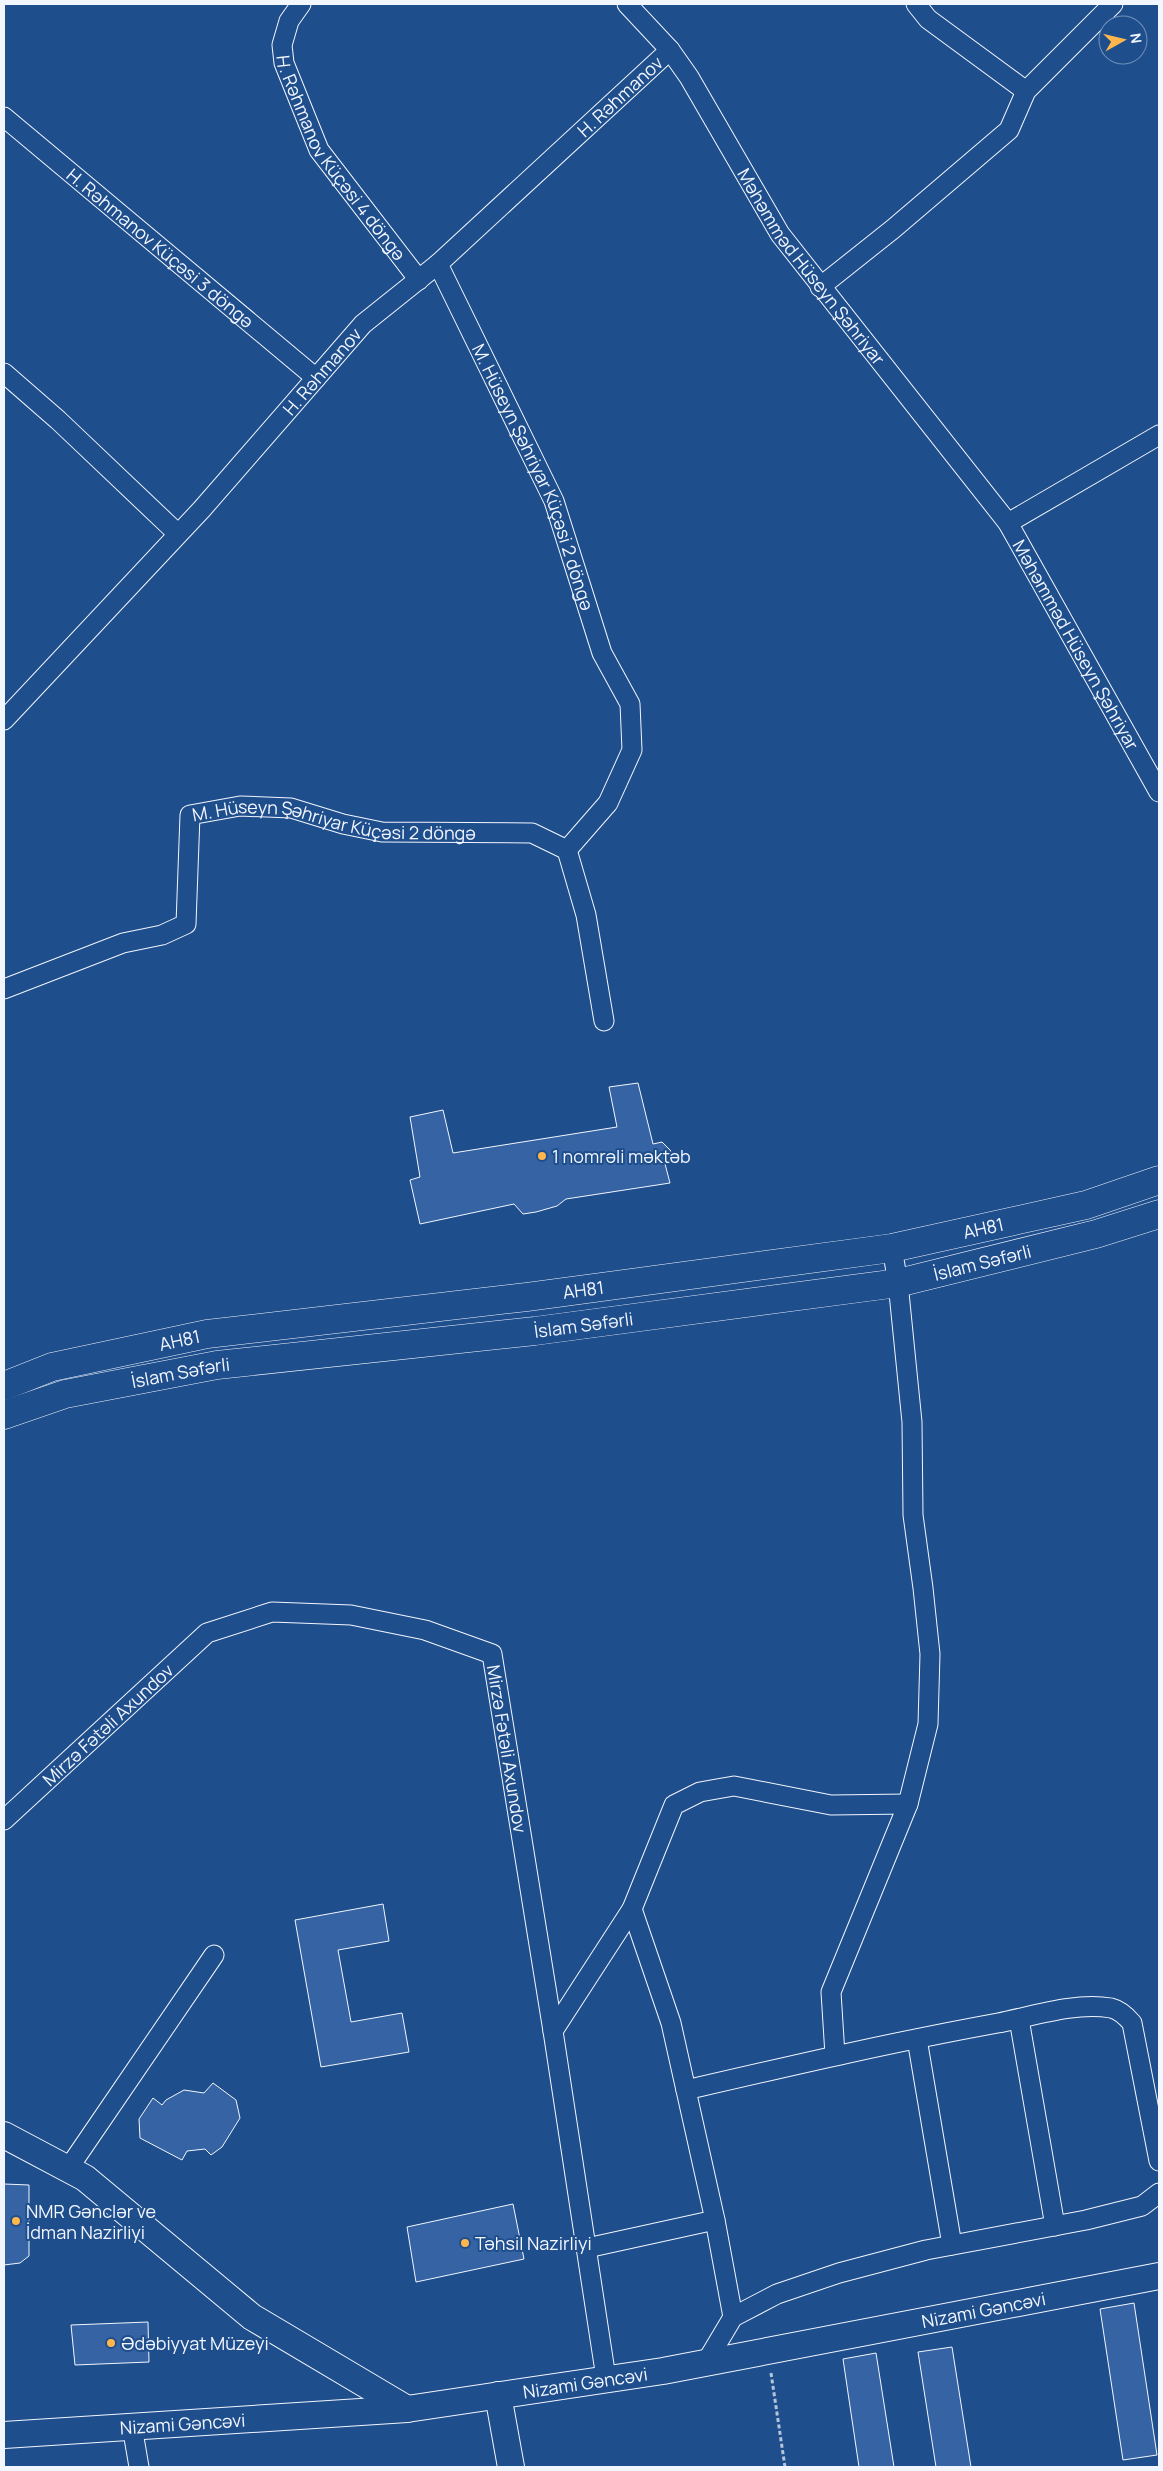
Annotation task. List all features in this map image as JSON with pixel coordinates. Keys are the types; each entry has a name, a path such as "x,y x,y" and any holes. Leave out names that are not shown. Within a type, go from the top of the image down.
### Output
{"highway":[{"name":"AH81","path":"4,1386 52,1367 207,1334 527,1297 892,1248 1086,1205 1159,1180"},
{"name":"İslam Səfərli","path":"4,1415 65,1394 217,1365 535,1331 898,1282 1096,1234 1159,1214"}],"main road":[{"path":"4,2135 85,2178 252,2317 407,2409"},
{"name":"Nizami Gəncəvi","path":"4,2435 407,2409 705,2364 1159,2276"},
{"path":"498,2395 511,2467"}],"street":[{"name":"H. Rəhmanov Küçəsi 4 döngə","path":"300,4 289,21 282,45 284,62 319,150 419,280"},
{"name":"Məhəmməd Hüseyn Şəhriyar","path":"627,4 670,50 689,77 780,234 1008,523 1159,792"},
{"path":"916,4 928,19 1026,91"},
{"path":"820,287 893,229 1009,130 1026,91 1113,4"},
{"name":"H. Rəhmanov","path":"4,720 178,534 364,324 438,264 670,50"},
{"name":"H. Rəhmanov Küçəsi 3 döngə","path":"4,117 316,378"},
{"name":"M. Hüseyn Şəhriyar Küçəsi 2 döngə","path":"4,989 123,943 162,935 186,924 190,815 240,806 290,808 343,824 382,832 532,833 567,850 608,803 632,750 630,704 602,653 554,501 438,264"},
{"path":"4,373 58,420 178,534"},
{"name":"Məhəmməd Hüseyn Şəhriyar","path":"1008,523 1159,435"},
{"path":"567,850 586,914 604,1021"},
{"path":"834,2055 831,1992 908,1804 928,1724 930,1654 924,1588 912,1515 912,1422 898,1282 892,1248"},
{"name":"Mirzə Fətəli Axundov","path":"4,1819 207,1634 272,1612 351,1614 425,1630 492,1654 554,2031 606,2378"},
{"path":"554,2031 632,1910 674,1805 700,1792 734,1786 831,1805 908,1804"},
{"path":"632,1910 671,2023 715,2220 733,2317"},
{"path":"68,2169 214,1955"},
{"path":"686,2090 834,2055 1019,2019 1082,2007 1112,2008 1124,2014 1132,2023 1159,2161"},
{"path":"1019,2019 1055,2226"},
{"path":"917,2039 952,2245"},
{"path":"705,2364 733,2317 777,2294 839,2273 952,2245 1055,2226 1142,2206 1159,2193"},
{"path":"587,2248 715,2220"},
{"path":"132,2426 139,2467"}],"path":[{"path":"772,2350 771,2378 785,2467"}],"building":[{"name":"1 nomrəli məktəb","path":"638,1083 653,1144 662,1142 671,1151 664,1160 670,1183 566,1199 557,1206 536,1212 523,1214 514,1204 420,1224 410,1180 420,1177 410,1117 443,1110 453,1153 617,1127 609,1087"},
{"path":"383,1904 389,1941 338,1950 351,2022 402,2013 409,2052 321,2067 295,1920"},
{"path":"213,2083 236,2100 240,2118 222,2147 211,2155 205,2149 187,2151 182,2160 140,2138 139,2119 153,2098 162,2105 166,2100 184,2090 204,2093"},
{"name":"NMR Gənclər ve İdman Nazirliyi","path":"4,2184 29,2185 29,2256 20,2263 4,2265"},
{"name":"Təhsil Nazirliyi","path":"513,2204 524,2259 416,2282 407,2227"},
{"path":"1134,2303 1157,2455 1123,2460 1100,2309"},
{"name":"Ədəbiyyat Müzeyi","path":"148,2322 149,2362 75,2365 71,2325"},
{"path":"952,2347 971,2467 936,2467 918,2352"},
{"path":"876,2353 894,2467 859,2467 843,2359"}],"place":[{"name":"1 nomrəli məktəb","path":"542,1156"},
{"name":"NMR Gənclər ve İdman Nazirliyi","path":"16,2221"},
{"name":"Təhsil Nazirliyi","path":"465,2243"},
{"name":"Ədəbiyyat Müzeyi","path":"111,2343"}]}
